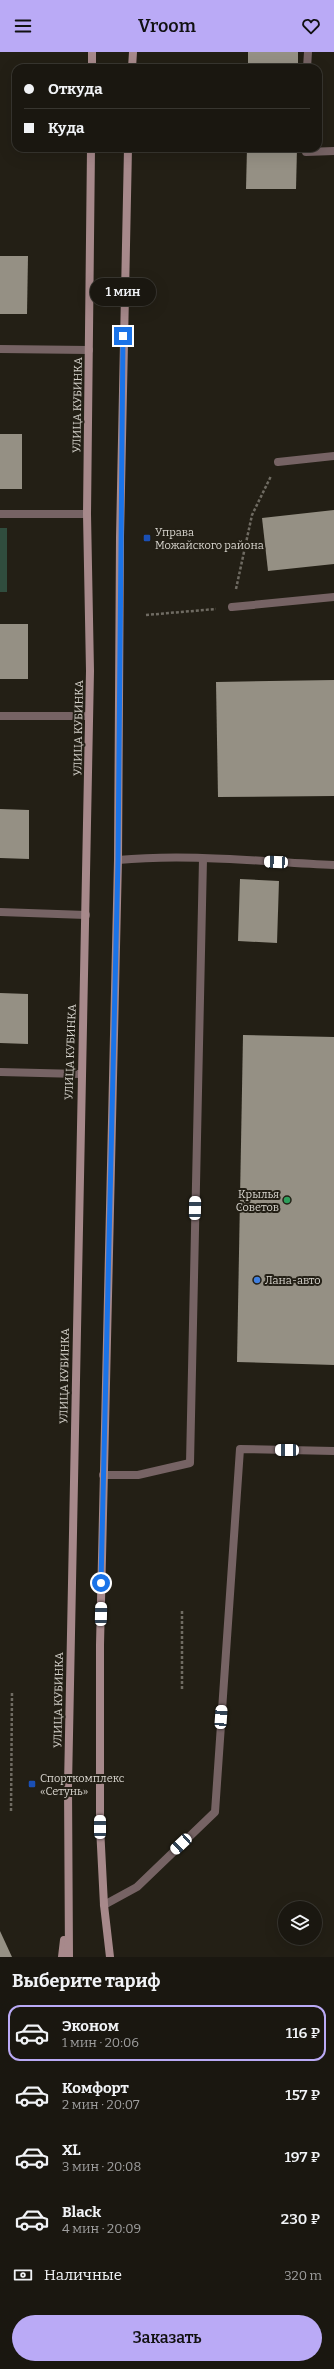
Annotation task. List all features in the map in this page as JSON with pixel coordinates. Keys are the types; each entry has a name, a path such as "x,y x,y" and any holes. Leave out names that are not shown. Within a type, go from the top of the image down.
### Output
{"street":[{"path":"92,52 92,64"},
{"path":"132,52 132,64"},
{"name":"УЛИЦА КУБИНКА","path":"69,1957 68,1786 80,1074 86,915 89,716 87,514 91,152"},
{"path":"110,1957 104,1905 100,1827 103,1474 118,860 120,521 128,152"},
{"path":"62,1957 68,1903"}],"lane":[{"path":"308,52 308,64"},
{"path":"322,151 334,151"},
{"path":"0,349 89,350"},
{"path":"278,462 334,456"},
{"path":"0,514 87,514"},
{"path":"232,608 334,597"},
{"path":"0,716 89,716"},
{"path":"118,860 143,857 334,865"},
{"path":"103,1474 138,1475 190,1463 203,859"},
{"path":"0,912 86,915"},
{"path":"0,1072 80,1074"},
{"path":"104,1905 136,1886 215,1812 240,1449 334,1451"}],"path":[{"path":"146,615 232,608 252,515 278,462"},
{"path":"182,1611 182,1690"},
{"path":"11,1811 12,1693"}],"green space":[{"path":"0,528 7,528 7,592 0,592"}],"building":[{"path":"248,52 298,52 298,64 248,64"},
{"path":"247,152 297,152 296,189 246,189"},
{"path":"0,256 28,256 27,314 0,314"},
{"path":"0,434 22,434 22,489 0,489"},
{"path":"334,510 334,564 268,571 262,518"},
{"path":"0,624 28,624 28,679 0,679"},
{"path":"334,680 334,796 218,797 216,682"},
{"path":"0,809 29,810 29,859 0,858"},
{"path":"240,879 279,881 277,943 238,941"},
{"path":"0,993 28,994 28,1044 0,1043"},
{"name":"Крылья Советов","path":"243,1035 334,1037 334,1365 237,1362"},
{"path":"0,1931 12,1957 0,1957"}],"place":[{"name":"Управа Можайского района","path":"147,538"},
{"name":"Крылья Советов","path":"287,1200"},
{"name":"Лана-авто","path":"257,1280"},
{"name":"Спорткомплекс «Сетунь»","path":"32,1784"}],"route":[{"path":"101,1583 118,860 123,336"}]}
